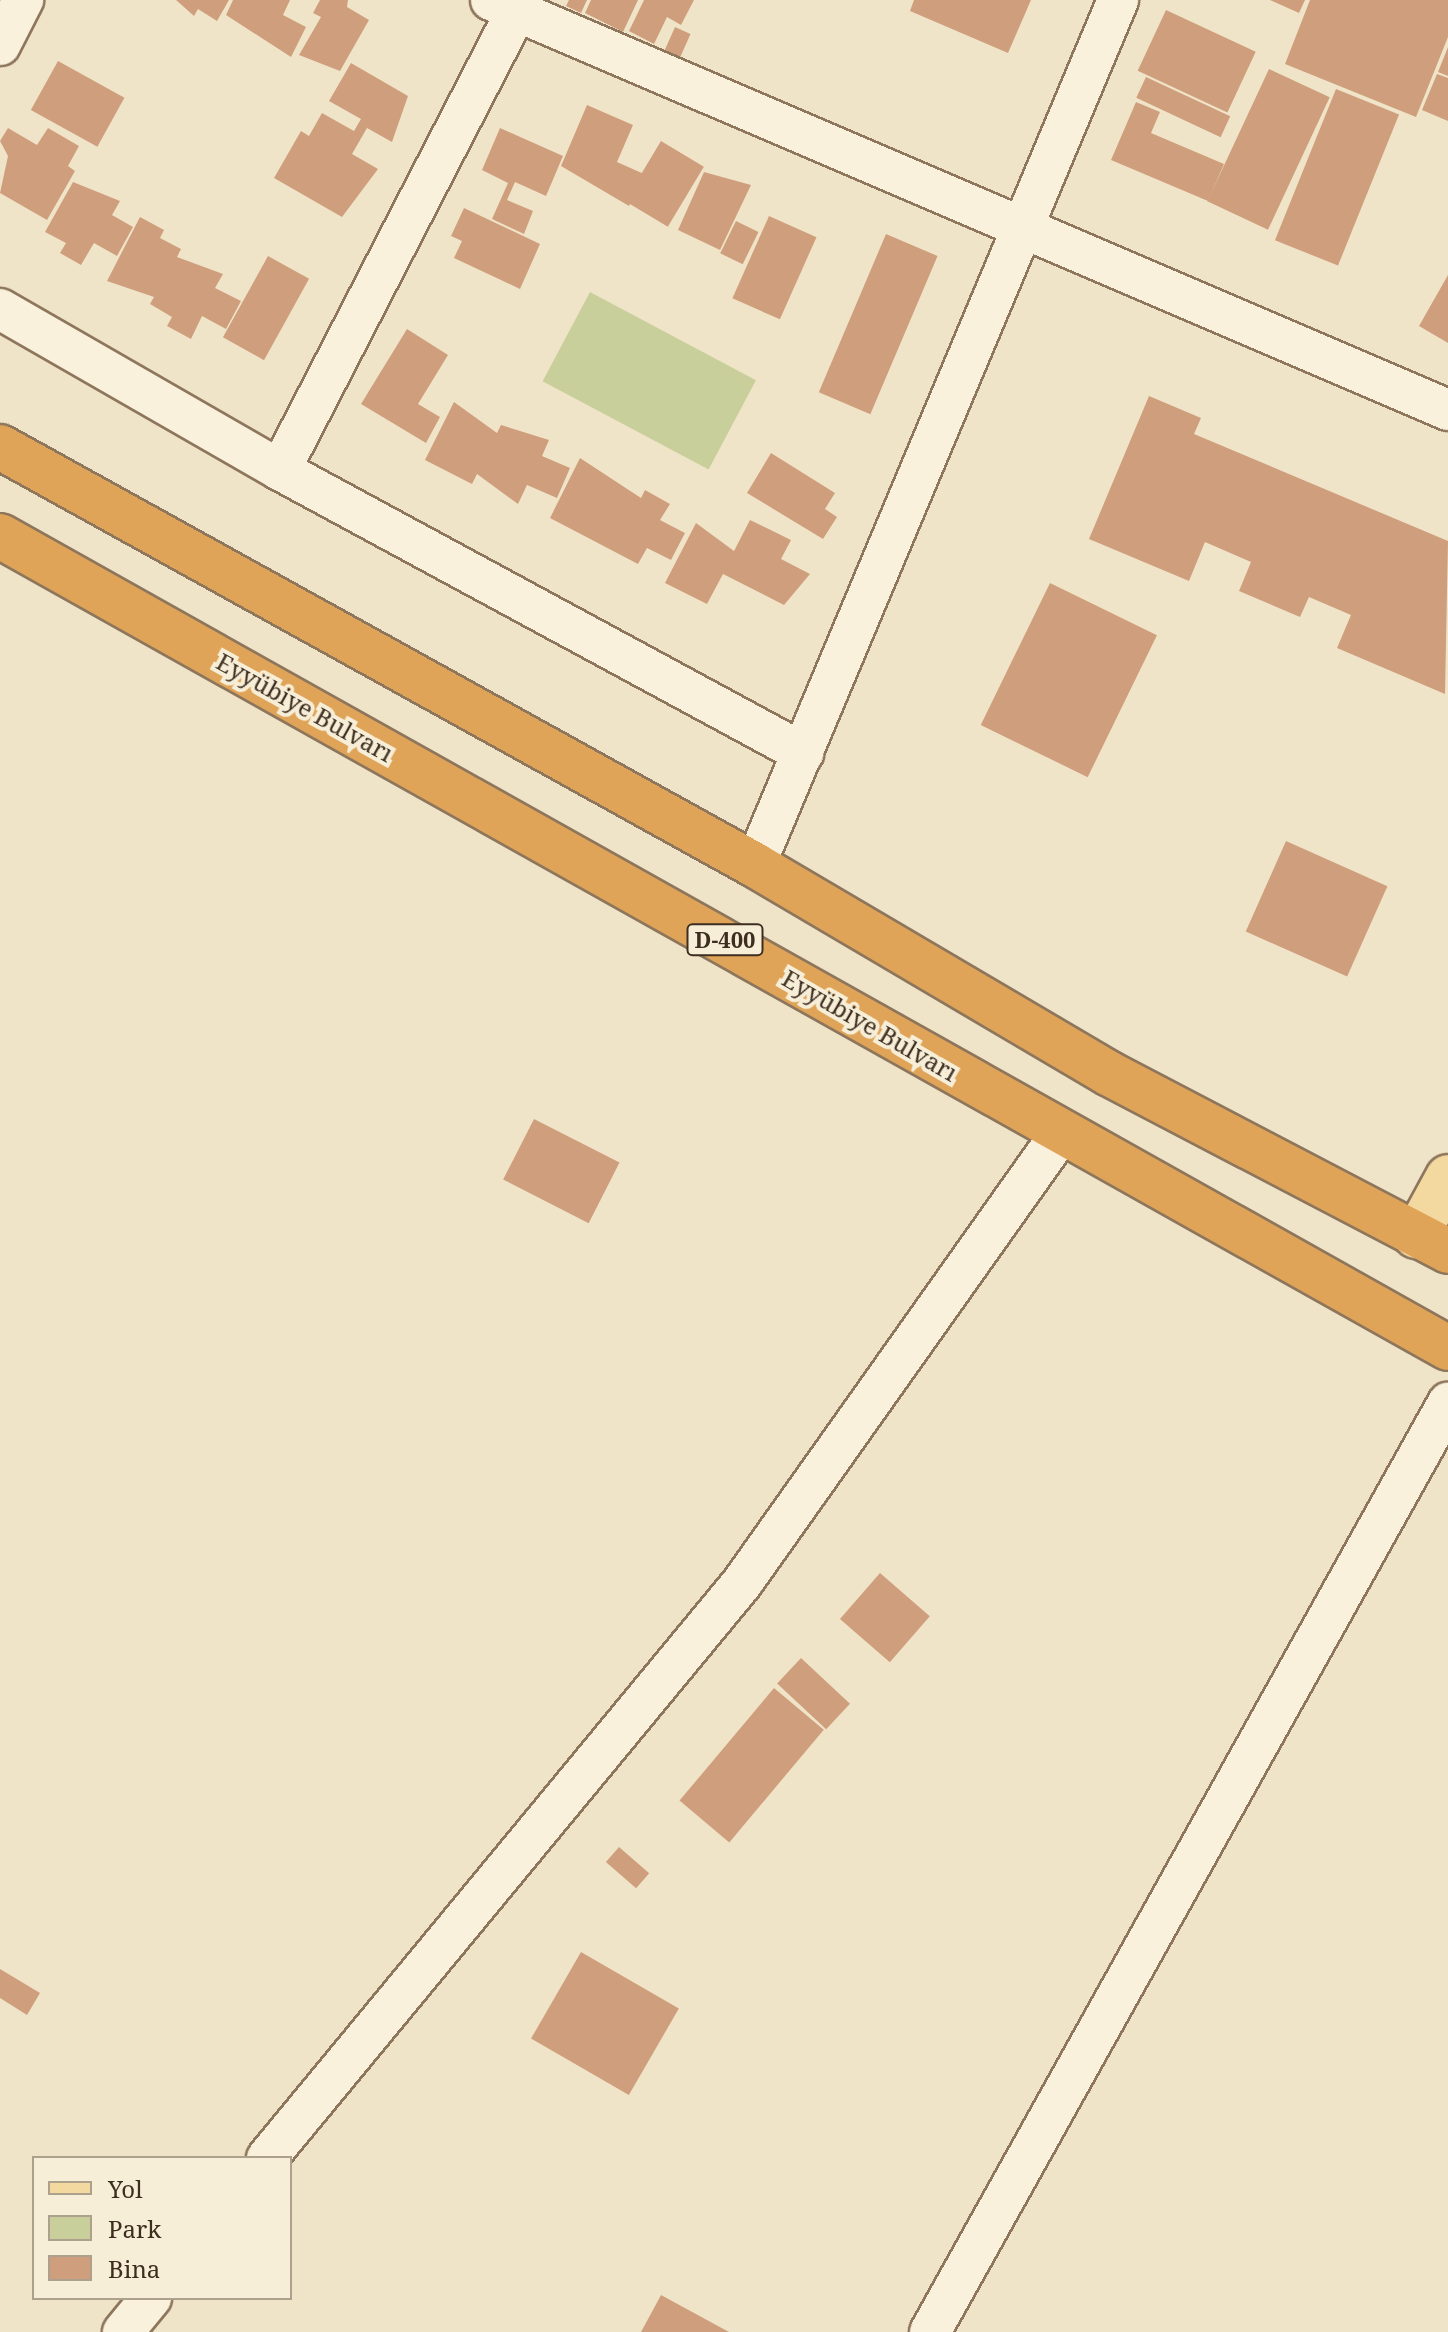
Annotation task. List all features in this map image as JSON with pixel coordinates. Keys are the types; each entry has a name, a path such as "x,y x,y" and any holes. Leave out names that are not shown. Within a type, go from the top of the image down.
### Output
{"highway":[{"path":"0,447 755,865 1108,1073 1432,1243"},
{"name":"Eyyübiye Bulvarı","path":"0,536 717,935 1059,1136 1448,1348"}],"main road":[{"path":"1432,1243 1448,1177"}],"street":[{"path":"0,45 23,0"},
{"path":"755,865 1021,222 1118,0"},
{"path":"280,470 504,5 1021,222 1448,410"},
{"path":"0,309 280,470 803,753"},
{"path":"269,2156 742,1583 1059,1136"},
{"path":"930,2332 1448,1403"},
{"path":"123,2332 149,2300"}],"green space":[{"path":"590,292 756,380 709,469 543,381"}],"building":[{"path":"176,0 229,0 217,21 198,9 194,16"},
{"path":"233,0 290,0 283,15 306,27 291,57 226,15"},
{"path":"320,0 348,0 347,7 369,20 340,71 299,55 321,17 313,13"},
{"path":"569,0 587,0 581,13 566,6"},
{"path":"591,0 638,0 623,32 585,13"},
{"path":"644,0 694,0 681,25 667,17 654,44 629,31"},
{"path":"914,0 1031,0 1008,53 910,11"},
{"path":"1270,0 1305,0 1299,13"},
{"path":"1310,0 1448,0 1448,37 1416,117 1285,64"},
{"path":"1166,10 1256,52 1227,113 1138,71"},
{"path":"675,27 691,34 679,60 663,53"},
{"path":"1448,47 1448,76 1438,72"},
{"path":"58,61 124,98 97,147 31,110"},
{"path":"351,63 408,96 392,142 367,128 352,154 378,169 342,217 274,178 301,131 309,136 322,113 354,131 361,119 329,101"},
{"path":"1269,69 1330,97 1268,230 1207,201"},
{"path":"1437,74 1448,78 1448,121 1422,110"},
{"path":"1146,77 1230,116 1221,137 1136,98"},
{"path":"1336,89 1399,114 1338,266 1275,240"},
{"path":"1136,102 1160,112 1151,133 1224,164 1208,201 1111,160"},
{"path":"587,105 633,125 617,162 644,174 629,206 561,166"},
{"path":"8,128 37,145 48,128 79,146 68,166 75,171 47,220 0,193 8,156 0,141"},
{"path":"500,128 563,156 546,196 515,182 507,200 533,211 524,234 492,219 508,183 482,170"},
{"path":"661,141 704,167 668,227 625,201"},
{"path":"704,172 751,185 720,250 678,230"},
{"path":"73,182 120,201 112,215 133,227 117,256 94,243 81,265 60,253 66,243 45,232"},
{"path":"464,208 540,244 520,289 454,258 462,241 451,236"},
{"path":"769,216 817,237 780,319 732,298"},
{"path":"140,217 164,230 160,238 181,249 177,257 223,274 215,288 241,301 226,329 202,316 191,339 167,326 172,317 150,304 154,297 107,281"},
{"path":"736,221 758,232 743,264 720,253"},
{"path":"886,234 938,256 870,414 819,392"},
{"path":"268,256 309,279 264,360 223,337"},
{"path":"1448,275 1448,343 1419,326"},
{"path":"407,329 448,355 418,404 440,417 426,443 361,404"},
{"path":"1149,396 1201,418 1194,434 1448,541 1445,694 1337,648 1351,615 1309,597 1300,617 1239,591 1251,562 1205,542 1189,581 1089,539"},
{"path":"454,402 497,433 501,425 549,440 542,456 570,468 557,498 527,485 518,504 477,474 472,484 425,460"},
{"path":"771,453 835,493 825,509 837,517 823,539 747,493"},
{"path":"580,458 641,498 645,490 670,504 660,520 685,533 671,560 647,548 638,564 550,518"},
{"path":"750,520 791,540 781,559 810,574 784,605 723,574 707,604 665,583 696,523 734,551"},
{"path":"1050,583 1157,635 1088,777 981,725"},
{"path":"1286,841 1387,886 1347,977 1246,931"},
{"path":"534,1119 620,1163 589,1223 503,1180"},
{"path":"880,1573 930,1616 890,1662 840,1619"},
{"path":"801,1658 850,1704 826,1729 777,1684"},
{"path":"774,1688 824,1730 729,1842 680,1801"},
{"path":"619,1847 649,1873 636,1888 606,1862"},
{"path":"581,1952 679,2008 629,2095 531,2039"},
{"path":"0,1969 40,1993 27,2015 0,1998"},
{"path":"661,2295 729,2332 641,2332"}]}
